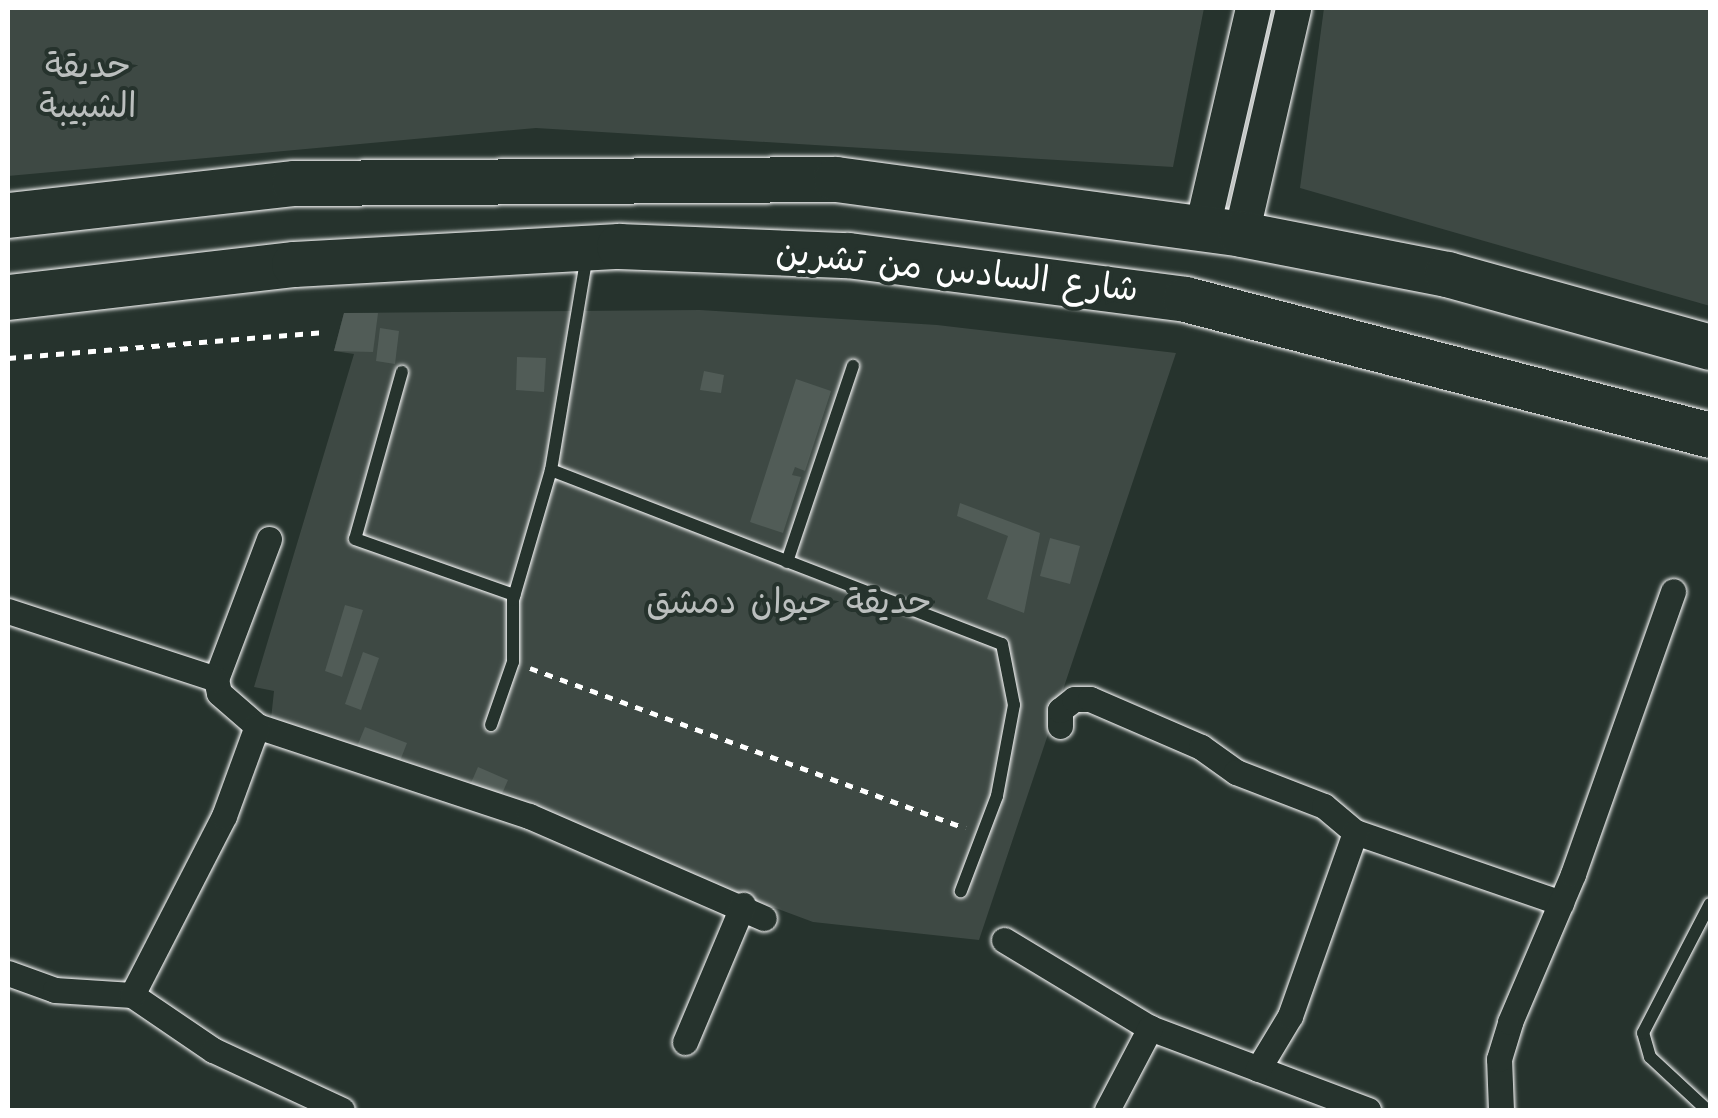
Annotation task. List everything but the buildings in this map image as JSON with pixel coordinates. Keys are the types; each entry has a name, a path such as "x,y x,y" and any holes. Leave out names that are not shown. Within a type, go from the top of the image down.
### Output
{"highway":[{"path":"8,215 294,183 836,179 1222,231 1448,274 1705,346"},
{"name":"شارع السادس من تشرين","path":"8,297 294,264 588,248 848,255 1184,299 1710,435"}],"main road":[{"path":"1222,231 1253,8"},
{"path":"1222,231 1293,8"}],"street":[{"path":"269,539 216,679 219,693 257,726 529,816 754,912 685,1042"},
{"path":"1501,1110 1499,1059 1510,1022 1561,903 1673,591"},
{"path":"8,610 216,679"},
{"path":"1060,726 1060,710 1074,698 1090,699 1201,747 1236,772 1324,806 1355,832 1561,903"},
{"path":"132,995 224,816 257,726"},
{"path":"1258,1069 1290,1016 1355,832"},
{"path":"1004,940 1150,1028 1368,1110"},
{"path":"8,973 55,990 132,995 213,1050 342,1110"},
{"path":"1107,1110 1150,1028"}],"lane":[{"path":"490,725 513,662 514,594 551,470 588,248"},
{"path":"788,562 853,366"},
{"path":"402,372 355,539 514,594"},
{"path":"551,470 1002,644 1014,705 983,834 962,891"},
{"path":"1708,1110 1661,1070 1643,1034 1710,904"}],"path":[{"path":"8,358 325,332"},
{"path":"513,662 983,834"}],"green space":[{"name":"حديقة الشبيبة","path":"8,8 1204,8 1173,167 536,128 8,176"},
{"path":"1324,8 1710,8 1710,306 1300,188"},
{"name":"حديقة حيوان دمشق","path":"700,310 937,325 1176,353 979,940 813,922 271,719 274,691 254,687 354,354 334,351 344,313"}]}
